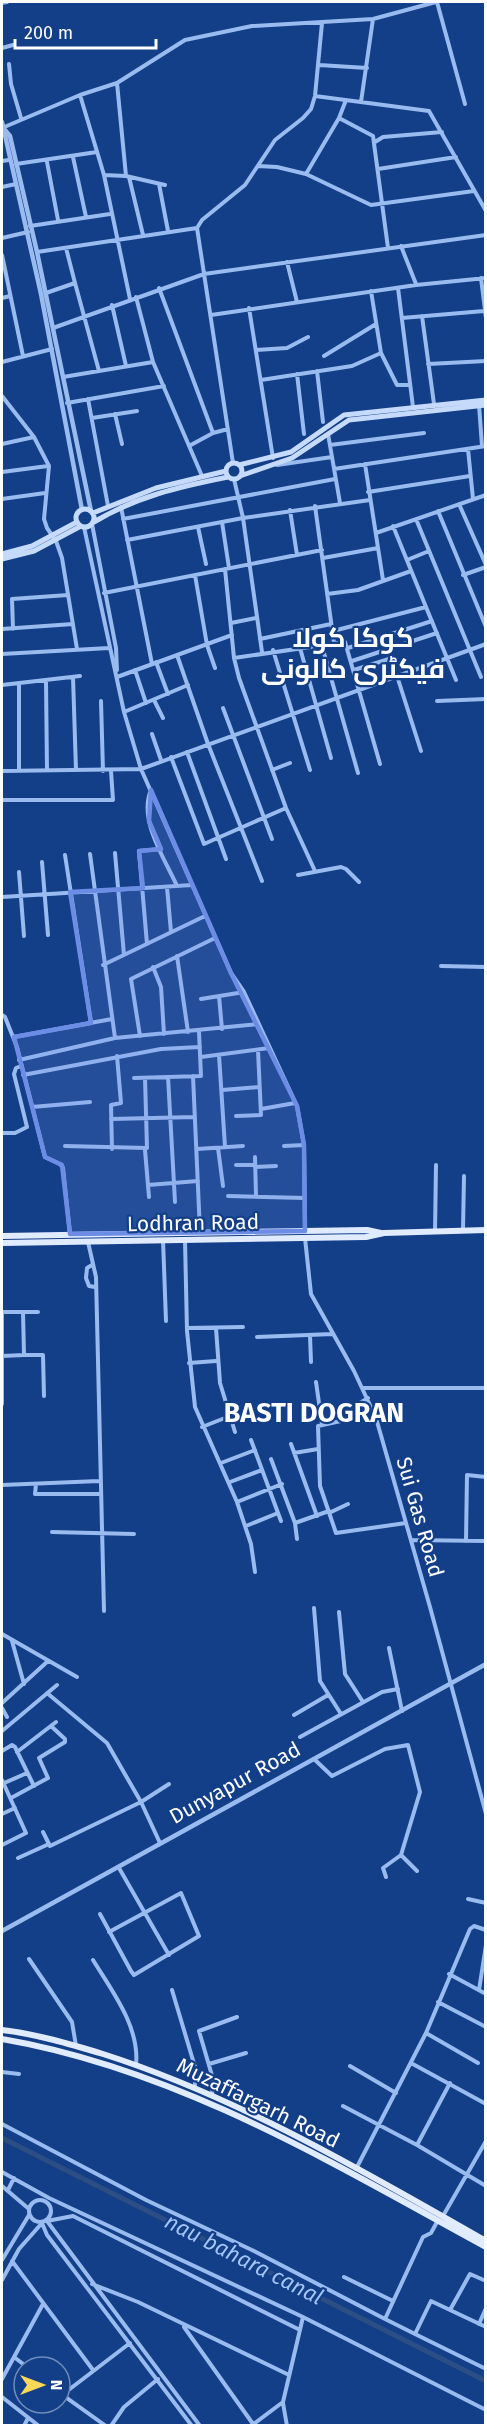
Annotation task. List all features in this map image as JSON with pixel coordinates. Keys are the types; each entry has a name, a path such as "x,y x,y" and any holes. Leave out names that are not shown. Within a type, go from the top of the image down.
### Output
{"main road":[{"path":"2,554 32,546 81,525 93,523 120,506 171,489 232,476 292,458 349,420 481,404 486,400"},
{"path":"232,476 228,465 273,458 291,452 344,415 434,404 481,404"},
{"path":"232,476 236,464"},
{"path":"81,525 76,516 82,510 92,512 156,488 202,476 232,476"},
{"path":"92,512 93,523"},
{"path":"2,559 34,551 54,538"},
{"name":"Lodhran Road","path":"2,1236 200,1232 366,1237 384,1233 486,1230"},
{"name":"Lodhran Road","path":"2,1243 305,1235"},
{"name":"Muzaffargarh Road","path":"2,2030 76,2046 136,2065 212,2096 292,2134 486,2241"},
{"path":"2,2039 67,2052 190,2094 330,2163 486,2247"}],"street":[{"path":"2,3 8,2"},
{"path":"2,128 21,118 117,83 185,40 252,26 373,19 437,2 465,104"},
{"path":"361,102 373,19"},
{"path":"236,464 228,429 197,228 202,220 244,185 274,140 311,109 319,65 322,23"},
{"path":"2,48 13,45"},
{"path":"9,64 21,118"},
{"path":"319,65 367,68"},
{"path":"117,83 128,176 143,235"},
{"path":"80,95 104,175 110,214 130,299"},
{"path":"315,96 427,110 432,113 486,211"},
{"path":"306,174 339,118 346,100"},
{"path":"339,118 369,132 375,142 388,248"},
{"path":"2,122 9,160 46,294 72,435 92,512"},
{"path":"2,128 10,136 28,228 37,252 52,349 63,377 82,510"},
{"path":"375,142 383,137 442,132"},
{"path":"16,164 47,162 98,152"},
{"path":"73,157 86,217"},
{"path":"378,169 456,157"},
{"path":"2,161 9,160"},
{"path":"47,162 58,220"},
{"path":"258,166 277,167 306,174 364,203 382,204 474,191"},
{"path":"104,175 128,176 165,185"},
{"path":"2,187 16,184"},
{"path":"159,184 168,231"},
{"path":"2,238 58,220 110,214"},
{"path":"37,252 197,228"},
{"path":"53,328 159,288 204,274 486,235"},
{"path":"401,246 416,285"},
{"path":"66,248 99,371"},
{"path":"2,255 23,356"},
{"path":"287,262 297,302"},
{"path":"211,315 371,291 484,278 486,318"},
{"path":"46,294 75,283"},
{"path":"159,288 213,433"},
{"path":"398,288 413,407"},
{"path":"371,291 381,353 397,385 410,385"},
{"path":"2,298 10,296"},
{"path":"136,297 153,362 202,476"},
{"path":"112,305 126,366"},
{"path":"249,308 273,458"},
{"path":"402,318 484,310"},
{"path":"422,316 434,404"},
{"path":"324,356 376,324"},
{"path":"256,350 287,348 308,337"},
{"path":"2,362 52,349"},
{"path":"261,380 352,366 381,353"},
{"path":"428,364 486,360"},
{"path":"63,377 153,362"},
{"path":"317,371 323,422"},
{"path":"297,374 304,434"},
{"path":"67,403 164,386"},
{"path":"2,396 34,437 48,466 44,519 54,538 68,595 76,649"},
{"path":"88,399 108,506"},
{"path":"334,468 484,446 481,404"},
{"path":"92,418 137,411"},
{"path":"115,414 122,444"},
{"path":"189,446 213,433 228,429"},
{"path":"330,445 424,433"},
{"path":"328,435 340,503"},
{"path":"2,444 34,437"},
{"path":"468,449 473,499"},
{"path":"271,466 332,457"},
{"path":"365,464 383,580"},
{"path":"2,472 48,466"},
{"path":"232,476 243,518 262,652"},
{"path":"368,492 470,476"},
{"path":"123,519 336,479"},
{"path":"2,499 45,493"},
{"path":"376,533 486,495"},
{"path":"127,540 290,510 370,500"},
{"path":"459,504 486,566 463,575"},
{"path":"120,506 135,586 154,663 168,694"},
{"path":"315,506 334,643"},
{"path":"290,510 297,555"},
{"path":"438,511 486,627"},
{"path":"416,519 481,677"},
{"path":"222,522 234,658 286,808 315,871"},
{"path":"93,523 104,593 109,648 117,677"},
{"path":"81,525 116,648 117,677"},
{"path":"393,526 456,680"},
{"path":"198,527 206,564"},
{"path":"323,558 378,548"},
{"path":"104,593 322,550"},
{"path":"407,560 429,551"},
{"path":"327,594 358,590 411,571"},
{"path":"195,575 207,645 215,668"},
{"path":"13,629 12,599 68,595"},
{"path":"333,631 426,607"},
{"path":"231,622 256,618"},
{"path":"348,648 432,621"},
{"path":"2,629 73,624"},
{"path":"260,639 332,624"},
{"path":"352,661 437,633"},
{"path":"117,677 232,635"},
{"path":"234,658 273,650 345,642 380,764"},
{"path":"2,771 141,769 161,760 337,700 486,644"},
{"path":"322,646 358,773"},
{"path":"2,654 109,648"},
{"path":"300,648 331,758"},
{"path":"273,650 291,715 310,770"},
{"path":"177,655 208,744 261,881"},
{"path":"354,670 389,659"},
{"path":"135,670 146,703"},
{"path":"2,685 80,676"},
{"path":"397,676 421,751"},
{"path":"73,677 76,770"},
{"name":"Sui Gas Road","path":"117,677 124,712 141,769 231,973 244,992 296,1103 303,1127 308,1286 368,1398 411,1540 486,1814"},
{"path":"46,681 47,770"},
{"path":"19,683 19,771"},
{"path":"124,712 188,686"},
{"path":"437,701 486,699"},
{"path":"154,700 163,718"},
{"path":"101,701 104,771"},
{"path":"223,708 272,839"},
{"path":"152,734 161,760"},
{"path":"187,752 226,859"},
{"path":"171,757 203,843 218,839 286,808"},
{"path":"272,770 290,763"},
{"path":"2,800 112,800 111,771"},
{"path":"152,790 148,805 149,821 177,886"},
{"path":"147,944 139,851 161,849"},
{"path":"115,853 124,955"},
{"path":"90,854 115,1038"},
{"path":"65,855 91,1023"},
{"path":"42,862 48,935"},
{"path":"298,874 341,867 359,882"},
{"path":"19,872 24,936"},
{"path":"2,897 192,885"},
{"path":"167,887 171,932"},
{"path":"104,965 205,916"},
{"path":"141,1036 132,979 215,938"},
{"path":"177,956 188,1032"},
{"path":"441,966 486,967"},
{"path":"153,967 161,987 164,1034"},
{"path":"201,999 244,992"},
{"path":"219,996 222,1029"},
{"path":"2,1015 14,1037 46,1159 54,1160 63,1168 70,1234"},
{"path":"14,1037 112,1019"},
{"path":"19,1060 115,1038 199,1032 259,1024"},
{"path":"134,1078 202,1076 199,1032"},
{"path":"23,1075 161,1049 200,1047"},
{"path":"201,1057 269,1048"},
{"path":"236,1116 259,1116 261,1109 258,1088 258,1050"},
{"path":"219,1055 225,1147"},
{"path":"112,1149 111,1105 121,1103 117,1056"},
{"path":"2,1133 15,1133 27,1127 14,1074 16,1068 21,1066"},
{"path":"192,1076 200,1232"},
{"path":"168,1077 175,1202"},
{"path":"145,1078 147,1148 145,1150 149,1197"},
{"path":"222,1089 258,1088"},
{"path":"32,1107 90,1102"},
{"path":"261,1109 296,1103"},
{"path":"111,1119 195,1117"},
{"path":"284,1146 304,1144"},
{"path":"65,1146 145,1150"},
{"path":"197,1149 243,1146"},
{"path":"218,1148 223,1186"},
{"path":"255,1157 256,1196"},
{"path":"236,1165 276,1166"},
{"path":"435,1232 436,1165"},
{"path":"463,1231 464,1176"},
{"path":"148,1185 198,1181"},
{"path":"228,1196 305,1198"},
{"path":"163,1239 166,1322"},
{"path":"185,1239 189,1363 195,1407 202,1427 230,1482 245,1526 255,1572"},
{"path":"88,1241 96,1277 99,1481 104,1611"},
{"path":"92,1265 87,1268 86,1278 89,1286 95,1287"},
{"path":"2,1404 2,1311 38,1312"},
{"path":"23,1312 24,1355"},
{"path":"187,1328 243,1327"},
{"path":"216,1328 216,1361 220,1383 235,1432"},
{"path":"257,1337 333,1334"},
{"path":"310,1336 311,1362"},
{"path":"2,1356 43,1355 44,1396"},
{"path":"189,1363 216,1361"},
{"path":"316,1382 322,1424"},
{"path":"363,1388 486,1388"},
{"path":"368,1398 360,1403 359,1417 322,1424 317,1430 320,1486 336,1533 406,1523"},
{"path":"202,1427 230,1416"},
{"path":"251,1440 281,1521"},
{"path":"291,1444 317,1516"},
{"path":"294,1453 318,1449"},
{"path":"221,1462 255,1450"},
{"path":"271,1459 295,1523 297,1539"},
{"path":"230,1482 262,1470"},
{"path":"466,1541 467,1475 486,1477"},
{"path":"2,1485 99,1481"},
{"path":"36,1484 35,1494 100,1494"},
{"path":"237,1502 282,1484"},
{"path":"295,1523 348,1504"},
{"path":"245,1526 278,1513"},
{"path":"52,1532 134,1534"},
{"path":"411,1540 486,1541"},
{"path":"314,1608 320,1681 341,1714"},
{"path":"339,1612 345,1674 363,1702"},
{"path":"2,1634 77,1677"},
{"path":"12,1640 24,1684"},
{"path":"389,1648 402,1711"},
{"path":"2,1702 48,1661"},
{"name":"Dunyapur Road","path":"2,1931 119,1869 160,1844 486,1664"},
{"path":"2,1731 57,1685"},
{"path":"300,1737 382,1692 398,1689"},
{"path":"47,1693 107,1743 141,1802 160,1844"},
{"path":"294,1715 328,1695"},
{"path":"2,1708 7,1717"},
{"path":"17,1752 56,1722"},
{"path":"11,1798 48,1778 39,1761 40,1755 65,1742 64,1736 51,1726"},
{"path":"2,1751 12,1745 34,1786"},
{"path":"314,1759 332,1776 385,1749 408,1745 420,1792 401,1855 383,1867 386,1877"},
{"path":"2,1845 26,1833 2,1782 27,1773"},
{"path":"18,1858 49,1844 50,1846 141,1802 169,1784"},
{"path":"2,1814 15,1808"},
{"path":"43,1832 49,1844"},
{"path":"401,1855 417,1871"},
{"path":"119,1869 169,1955"},
{"path":"100,1914 109,1932 134,1975 199,1936 183,1895 178,1893 109,1932"},
{"path":"468,1899 486,1903"},
{"path":"356,2170 426,2033 449,1974 471,1927 486,1930"},
{"path":"479,1990 486,1945"},
{"path":"29,1959 72,2022 76,2046"},
{"path":"93,1960 123,2010 136,2048 136,2065"},
{"path":"449,1974 486,1994"},
{"path":"172,1990 195,2067 195,2089"},
{"path":"438,2002 486,2027"},
{"path":"212,2096 213,2079 199,2031 237,2017"},
{"path":"426,2033 478,2063"},
{"path":"2,2039 2,2047"},
{"path":"209,2064 246,2053"},
{"path":"411,2063 486,2104"},
{"path":"350,2066 396,2093"},
{"path":"2,2072 19,2074"},
{"path":"417,2145 450,2084"},
{"path":"343,2106 417,2145 486,2186"},
{"path":"2,2124 146,2200 254,2251 486,2369"},
{"path":"443,2217 486,2141"},
{"path":"2,2172 47,2199 68,2206 303,2318 486,2410"},
{"path":"8,2190 14,2178"},
{"path":"2,2186 29,2211 34,2221 44,2222 73,2216"},
{"path":"2,2260 3,2252 12,2244 36,2201 47,2199"},
{"path":"2,2280 19,2248 52,2211 47,2199"},
{"path":"68,2206 73,2216 300,2330"},
{"path":"44,2222 121,2319 192,2426"},
{"path":"44,2222 47,2235 130,2343 200,2426"},
{"path":"385,2319 423,2237 430,2233 437,2222"},
{"path":"12,2244 19,2248"},
{"path":"12,2261 93,2370"},
{"path":"450,2310 470,2274 486,2281"},
{"path":"344,2277 393,2301"},
{"path":"92,2284 99,2284 184,2327 287,2374"},
{"path":"415,2334 431,2301 486,2327"},
{"path":"15,2355 43,2304"},
{"path":"478,2324 486,2308"},
{"path":"287,2426 283,2402 287,2374 303,2318"},
{"path":"184,2327 253,2425 283,2402"},
{"path":"72,2386 130,2343"},
{"path":"2,2379 12,2361"},
{"path":"114,2424 124,2407 159,2378"},
{"path":"2,2397 39,2426"},
{"path":"72,2402 106,2426"},
{"path":"24,2426 28,2418"}],"highlighted area":[{"path":"151,790 231,973 297,1106 304,1145 305,1231 70,1234 62,1165 45,1157 14,1037 91,1023 70,892 143,888 139,851 161,849 149,821"}],"waterway":[{"name":"nau bahara canal","path":"2,2138 486,2381"}],"district":[{"name":"کوکا کولا فیکٹری کالونی","path":"353,654"},
{"name":"BASTI DOGRAN","path":"314,1413"}]}
